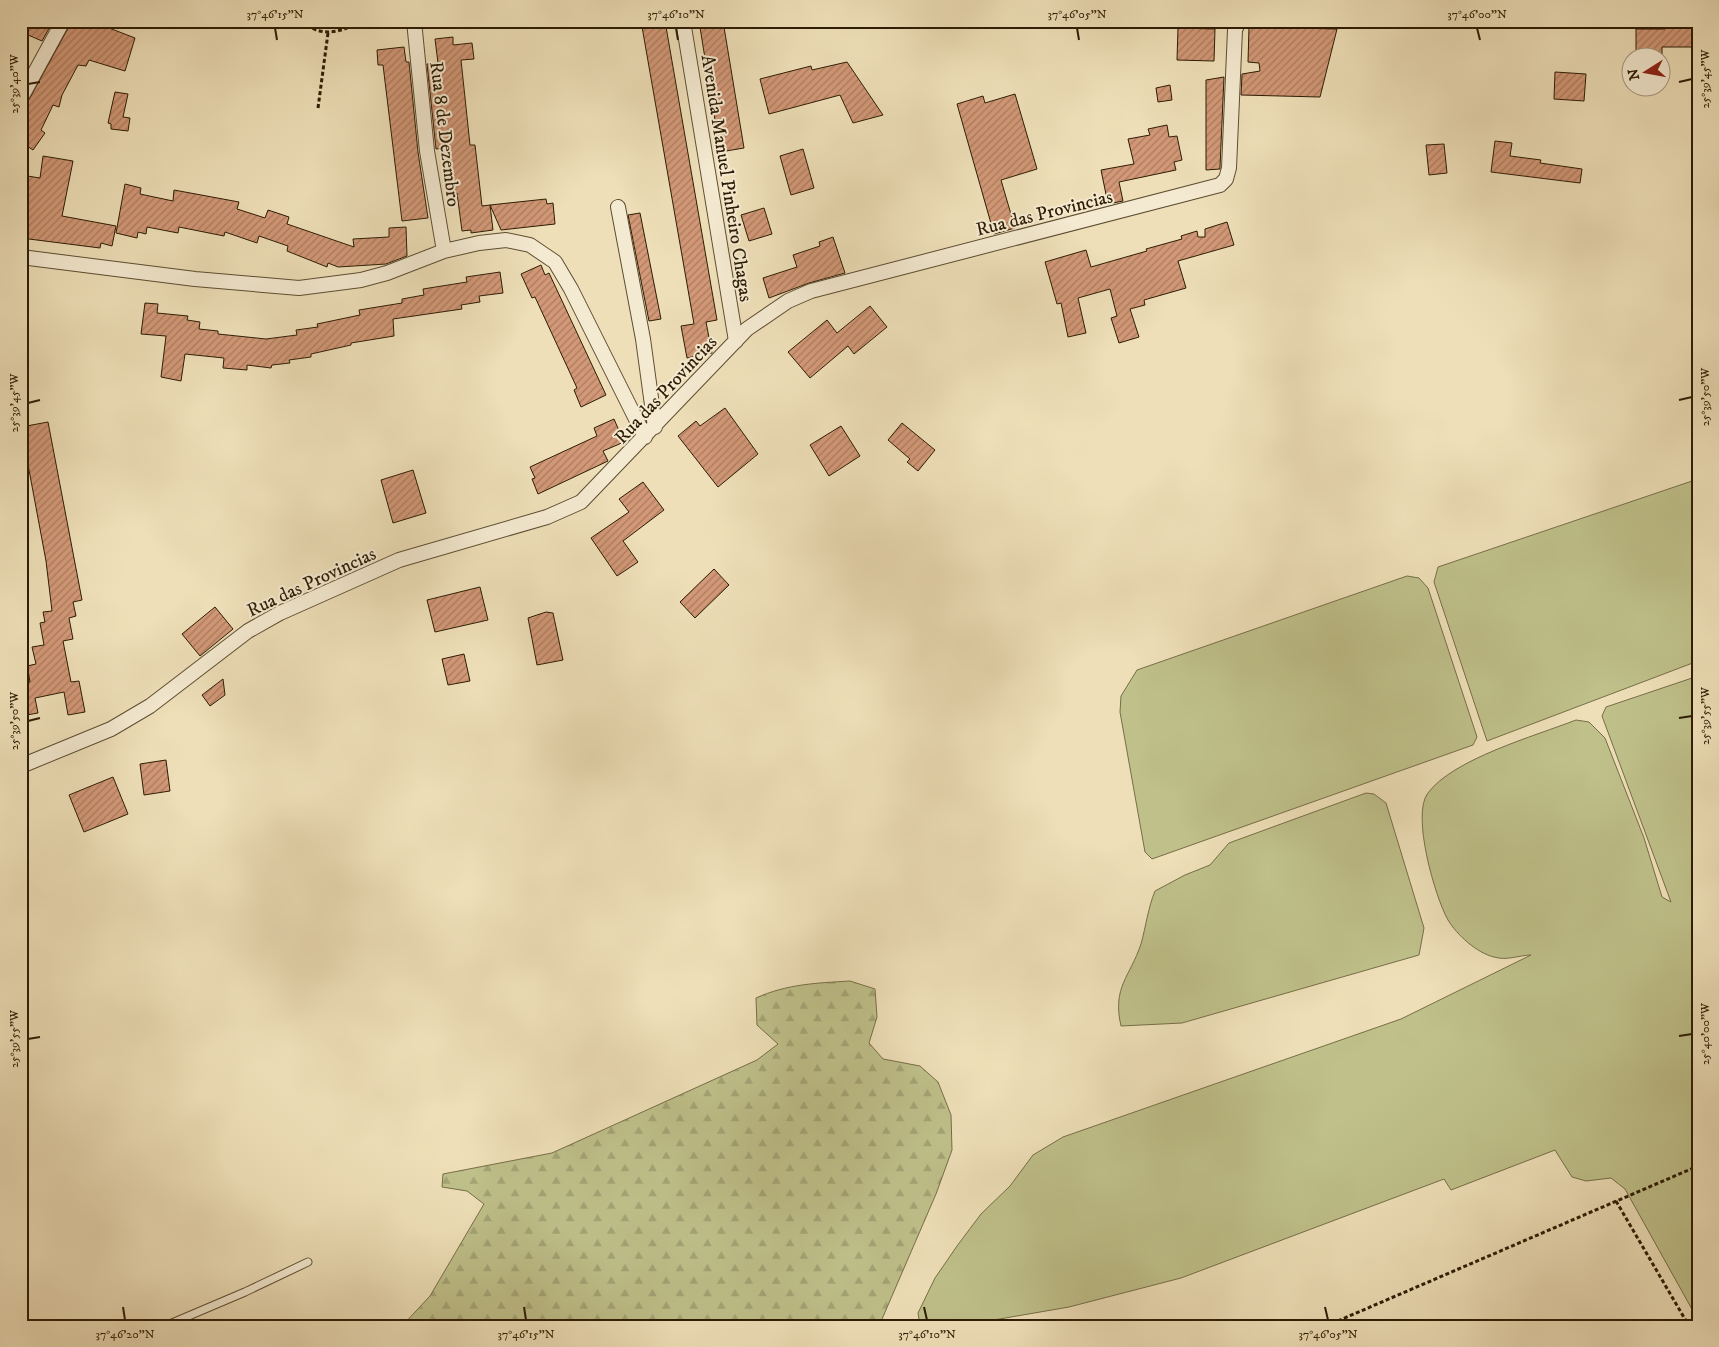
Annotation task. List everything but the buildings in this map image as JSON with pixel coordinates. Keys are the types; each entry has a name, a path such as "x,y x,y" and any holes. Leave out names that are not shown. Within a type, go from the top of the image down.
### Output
{"street":[{"path":"21,98 62,21"},
{"name":"Rua 8 de Dezembro","path":"414,21 427,151 444,251"},
{"name":"Avenida Manuel Pinheiro Chagas","path":"683,21 736,341"},
{"name":"Rua das Provincias","path":"21,766 111,729 150,706 248,631 280,613 399,560 570,508 597,488 757,321 788,301 811,291 1220,184 1226,179 1229,168 1235,30 1239,21"},
{"path":"618,207 643,339 655,427"},
{"path":"21,257 195,279 299,288 361,280 387,273 444,251 506,240 530,245 555,262 571,289 645,437"}],"lane":[{"path":"165,1326 245,1292 308,1262"}],"path":[{"path":"302,21 310,29 319,33 328,33 362,21"},
{"path":"318,108 328,33"},
{"path":"1326,1326 1698,1166"},
{"path":"1616,1201 1689,1326"}],"green space":[{"path":"1698,479 1698,661 1487,741 1434,582 1438,567"},
{"path":"1407,576 1419,578 1428,588 1477,737 1473,745 1152,859 1145,852 1120,712 1121,696 1137,670"},
{"path":"1698,676 1698,1320 1625,1189 1611,1178 1586,1181 1572,1177 1555,1150 1451,1190 1444,1179 1181,1278 1069,1307 959,1326 920,1326 918,1313 935,1278 981,1214 1010,1186 1033,1155 1063,1137 1401,1019 1531,955 1499,958 1481,952 1457,932 1443,909 1431,875 1423,836 1423,804 1428,793 1456,769 1518,741 1576,720 1589,722 1605,738 1644,838 1662,897 1671,902 1602,716 1606,707"},
{"path":"1366,793 1374,794 1386,803 1424,928 1419,955 1182,1023 1121,1026 1119,1013 1120,992 1141,944 1155,891 1185,875 1210,865 1229,843"},
{"path":"850,981 875,989 877,1017 869,1043 883,1059 920,1066 938,1082 951,1115 952,1150 936,1194 879,1326 402,1326 430,1296 484,1204 467,1191 442,1187 443,1174 552,1153 757,1060 778,1044 757,1025 756,998 791,987"}]}
